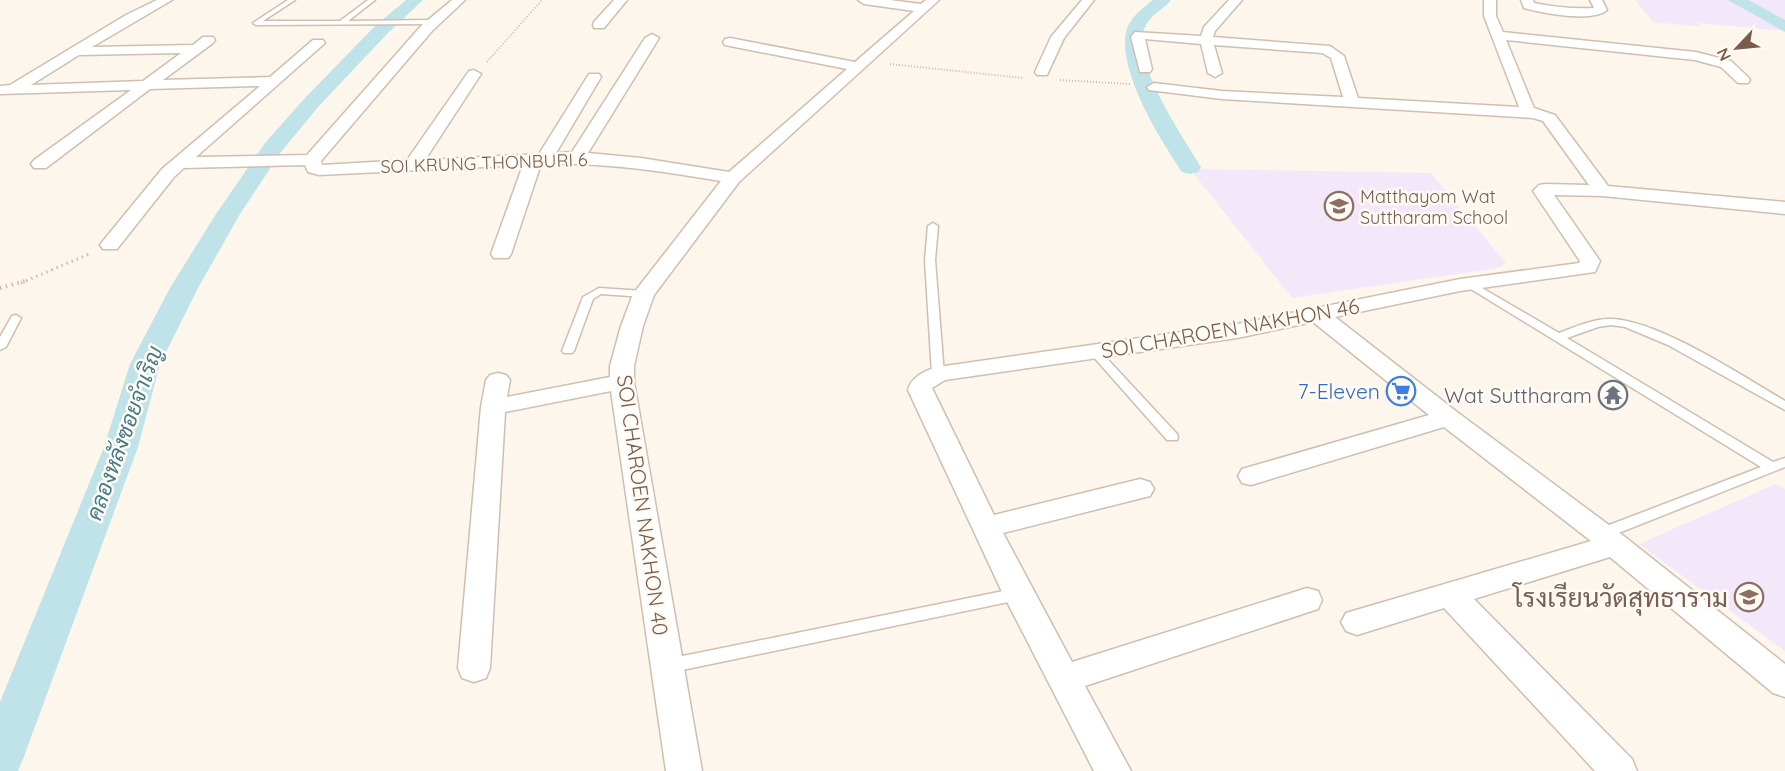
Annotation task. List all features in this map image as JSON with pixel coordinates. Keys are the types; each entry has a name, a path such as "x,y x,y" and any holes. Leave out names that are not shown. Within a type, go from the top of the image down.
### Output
{"street":[{"path":"6,90 77,51 130,18 166,0"},
{"path":"312,160 432,22 459,0"},
{"path":"599,25 621,0"},
{"path":"864,0 928,4"},
{"path":"1037,75 1058,37 1088,0"},
{"path":"1215,73 1206,39 1209,30 1236,0"},
{"path":"1490,0 1490,16 1528,112"},
{"path":"1527,0 1528,5 1538,8 1590,12 1601,10 1596,0"},
{"name":"SOI CHAROEN NAKHON 40","path":"684,771 622,382 622,366 632,326 644,294 734,178 928,4"},
{"path":"1497,35 1696,56 1726,64 1743,80"},
{"path":"1145,69 1138,36 1206,39 1333,52 1337,56 1352,103"},
{"path":"577,157 652,38"},
{"path":"40,164 208,40"},
{"path":"730,42 860,64"},
{"path":"110,245 178,163 318,43"},
{"path":"77,51 195,49"},
{"path":"412,165 474,74"},
{"path":"501,254 539,159 594,77"},
{"path":"6,90 272,81"},
{"path":"1154,87 1352,103 1528,112 1549,118 1602,191 1785,208"},
{"name":"SOI KRUNG THONBURI 6","path":"178,163 312,160 314,168 319,170 577,157 641,163 734,178"},
{"name":"SOI CHAROEN NAKHON 46","path":"938,374 1237,331 1470,284 1588,268 1590,261 1542,191 1551,188 1602,191"},
{"path":"1318,315 1448,418 1608,539 1785,683"},
{"path":"938,374 921,385 920,390 988,527 1018,594 1113,771"},
{"path":"474,668 496,393 622,382"},
{"path":"1251,476 1448,418"},
{"path":"988,527 1140,489"},
{"path":"1357,622 1449,594 1608,539"},
{"path":"1449,594 1619,771"},
{"path":"1064,679 1306,600"}],"lane":[{"path":"292,0 256,22 432,22"},
{"path":"342,22 372,0"},
{"path":"933,226 930,260 938,374"},
{"path":"1470,284 1772,468"},
{"path":"568,351 588,297 599,291 644,294"},
{"path":"0,347 16,318"},
{"path":"1558,337 1607,322 1626,324 1655,334 1785,406"},
{"path":"1095,352 1172,437"},
{"path":"1608,539 1785,462"},
{"path":"667,666 1018,594"}],"path":[{"path":"474,74 481,71 501,44 542,0"},
{"path":"860,64 1037,75"},
{"path":"1057,80 1137,84"},
{"path":"0,288 13,286 110,245"}],"shaded area":[{"path":"1635,0 1731,0 1785,31 1699,23 1701,27 1653,22"},
{"path":"1745,0 1785,0 1785,23 1758,10"},
{"name":"Matthayom Wat Suttharam School","path":"1190,169 1431,173 1506,263 1498,268 1292,298"},
{"name":"โรงเรียนวัดสุทธาราม","path":"1776,484 1785,489 1785,651 1639,544"}],"waterway":[{"name":"คลองหลังซอยจำเริญ","path":"0,759 121,447 145,364 184,288 228,214 273,148 312,102 381,30 415,0"},
{"path":"1163,0 1139,22 1135,31 1134,47 1143,82 1190,167"},
{"path":"1736,0 1785,27"}],"place":[{"name":"Matthayom Wat Suttharam School","path":"1339,206"},
{"name":"7-Eleven","path":"1401,391"},
{"name":"Wat Suttharam","path":"1613,395"},
{"name":"โรงเรียนวัดสุทธาราม","path":"1749,597"}]}
